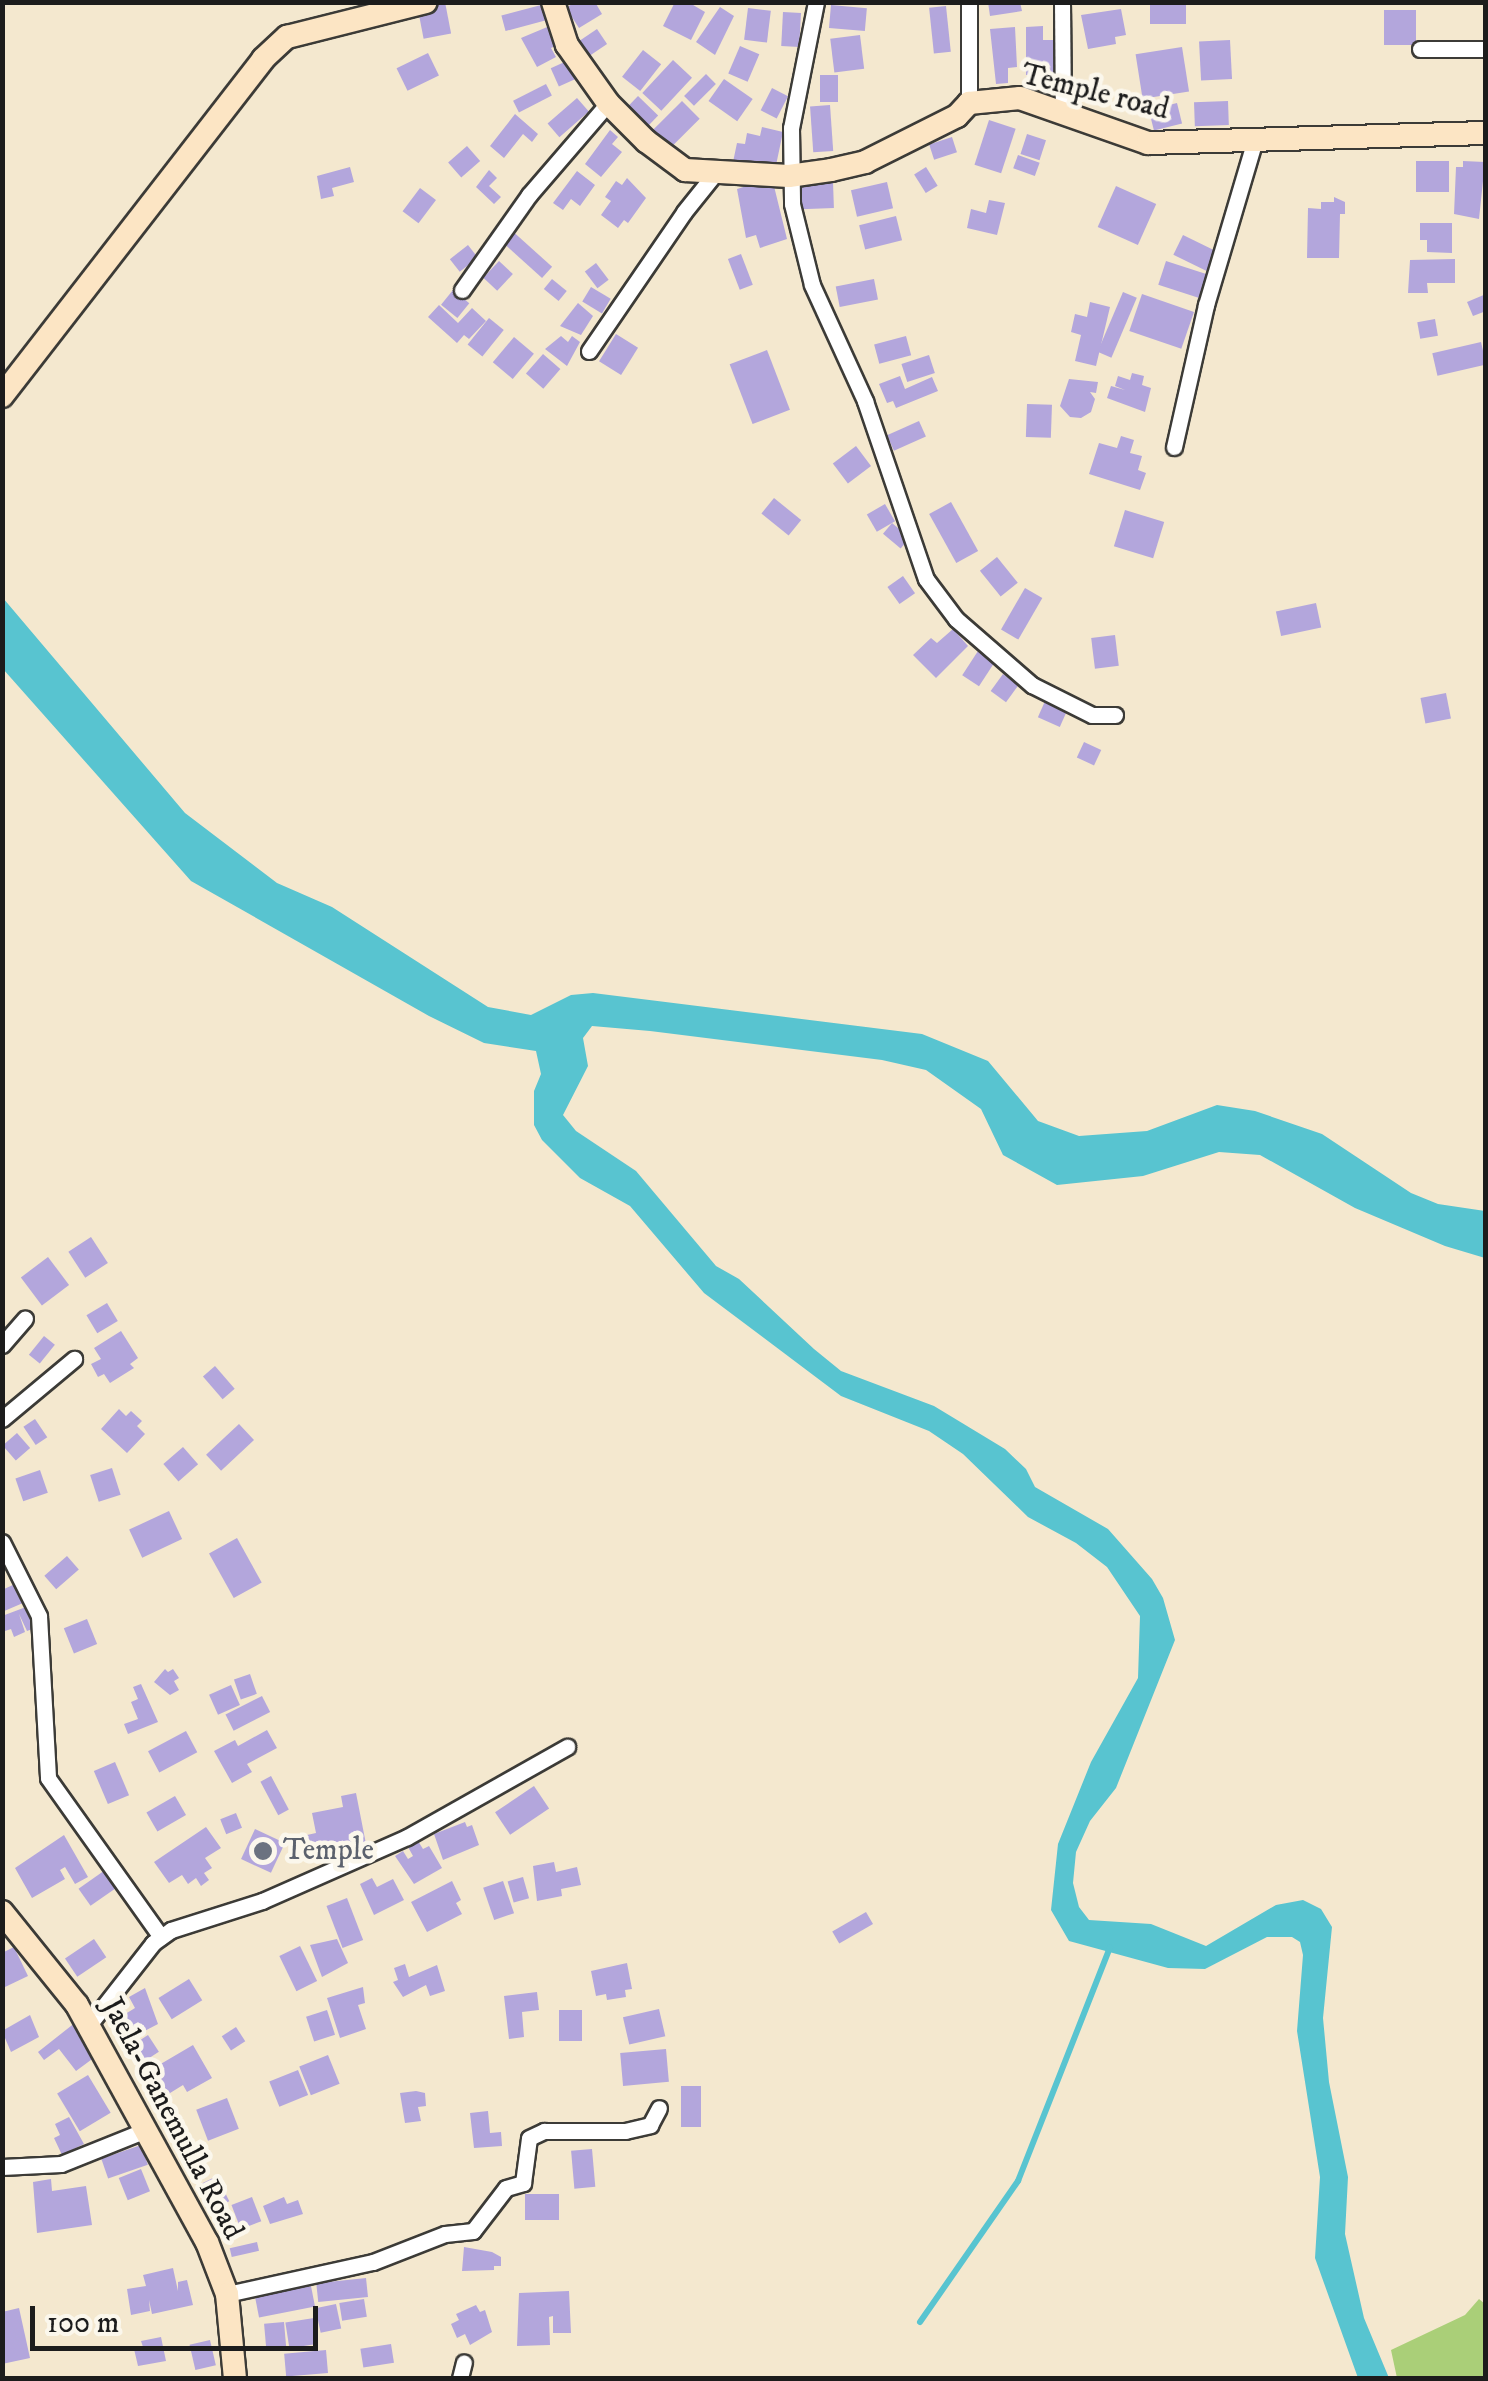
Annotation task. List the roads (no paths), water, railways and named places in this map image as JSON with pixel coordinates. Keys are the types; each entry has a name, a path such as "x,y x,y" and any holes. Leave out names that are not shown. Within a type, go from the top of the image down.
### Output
{"street":[{"path":"2,396 263,58 287,38 426,2"},
{"name":"Temple road","path":"553,2 568,44 608,104 670,162 685,170 789,176 865,162 957,116 970,103 1020,98 1148,143 1254,143 1425,132 1486,134"},
{"path":"816,2 791,128 789,176 812,285 865,402 926,580 956,619 1032,685 1092,715 1116,716"},
{"path":"970,2 970,103"},
{"path":"1062,2 1063,114"},
{"path":"1420,49 1486,50"},
{"path":"462,290 529,195 608,104"},
{"path":"1174,447 1206,305 1254,143"},
{"path":"589,352 684,212 716,172"},
{"path":"2,1345 25,1319"},
{"path":"2,1419 74,1359"},
{"path":"2,1542 39,1616 48,1778 65,1806 76,1814 120,1873 161,1937"},
{"path":"88,2025 161,1937 262,1901 407,1838 568,1748"},
{"name":"Jaela-Ganemulla Road","path":"2,1912 42,1958 88,2025 207,2242 227,2294 234,2378"},
{"path":"227,2294 372,2262 445,2234 473,2232 506,2188 523,2183 529,2138 544,2131 624,2131 650,2125 659,2108"},
{"path":"2,2168 61,2164 146,2130"}],"water":[{"path":"3,598 185,813 277,883 332,907 488,1007 531,1015 571,995 593,993 922,1034 988,1061 1038,1121 1079,1136 1147,1131 1217,1105 1255,1111 1322,1134 1411,1193 1438,1204 1485,1211 1485,1258 1445,1246 1355,1208 1260,1155 1219,1152 1143,1176 1057,1185 1003,1155 981,1109 926,1070 882,1060 650,1031 592,1026 583,1038 588,1066 563,1115 576,1131 636,1171 716,1266 739,1279 841,1371 934,1406 1005,1449 1026,1469 1035,1487 1108,1529 1152,1579 1163,1598 1175,1640 1116,1788 1090,1821 1076,1852 1073,1883 1079,1907 1089,1920 1151,1924 1206,1946 1276,1905 1303,1900 1321,1909 1332,1927 1323,2018 1329,2082 1348,2177 1345,2234 1364,2318 1389,2378 1358,2378 1315,2258 1320,2177 1297,2031 1303,1955 1300,1942 1292,1937 1267,1937 1205,1969 1168,1968 1069,1941 1051,1910 1058,1844 1091,1762 1138,1678 1140,1616 1107,1567 1076,1543 1028,1517 963,1454 929,1431 841,1396 704,1293 630,1206 580,1178 542,1140 534,1125 534,1091 541,1074 536,1051 484,1043 429,1016 191,881 3,669"}],"waterway":[{"path":"920,2322 1018,2181 1110,1947"}],"place":[{"name":"Temple","path":"263,1851"}]}
